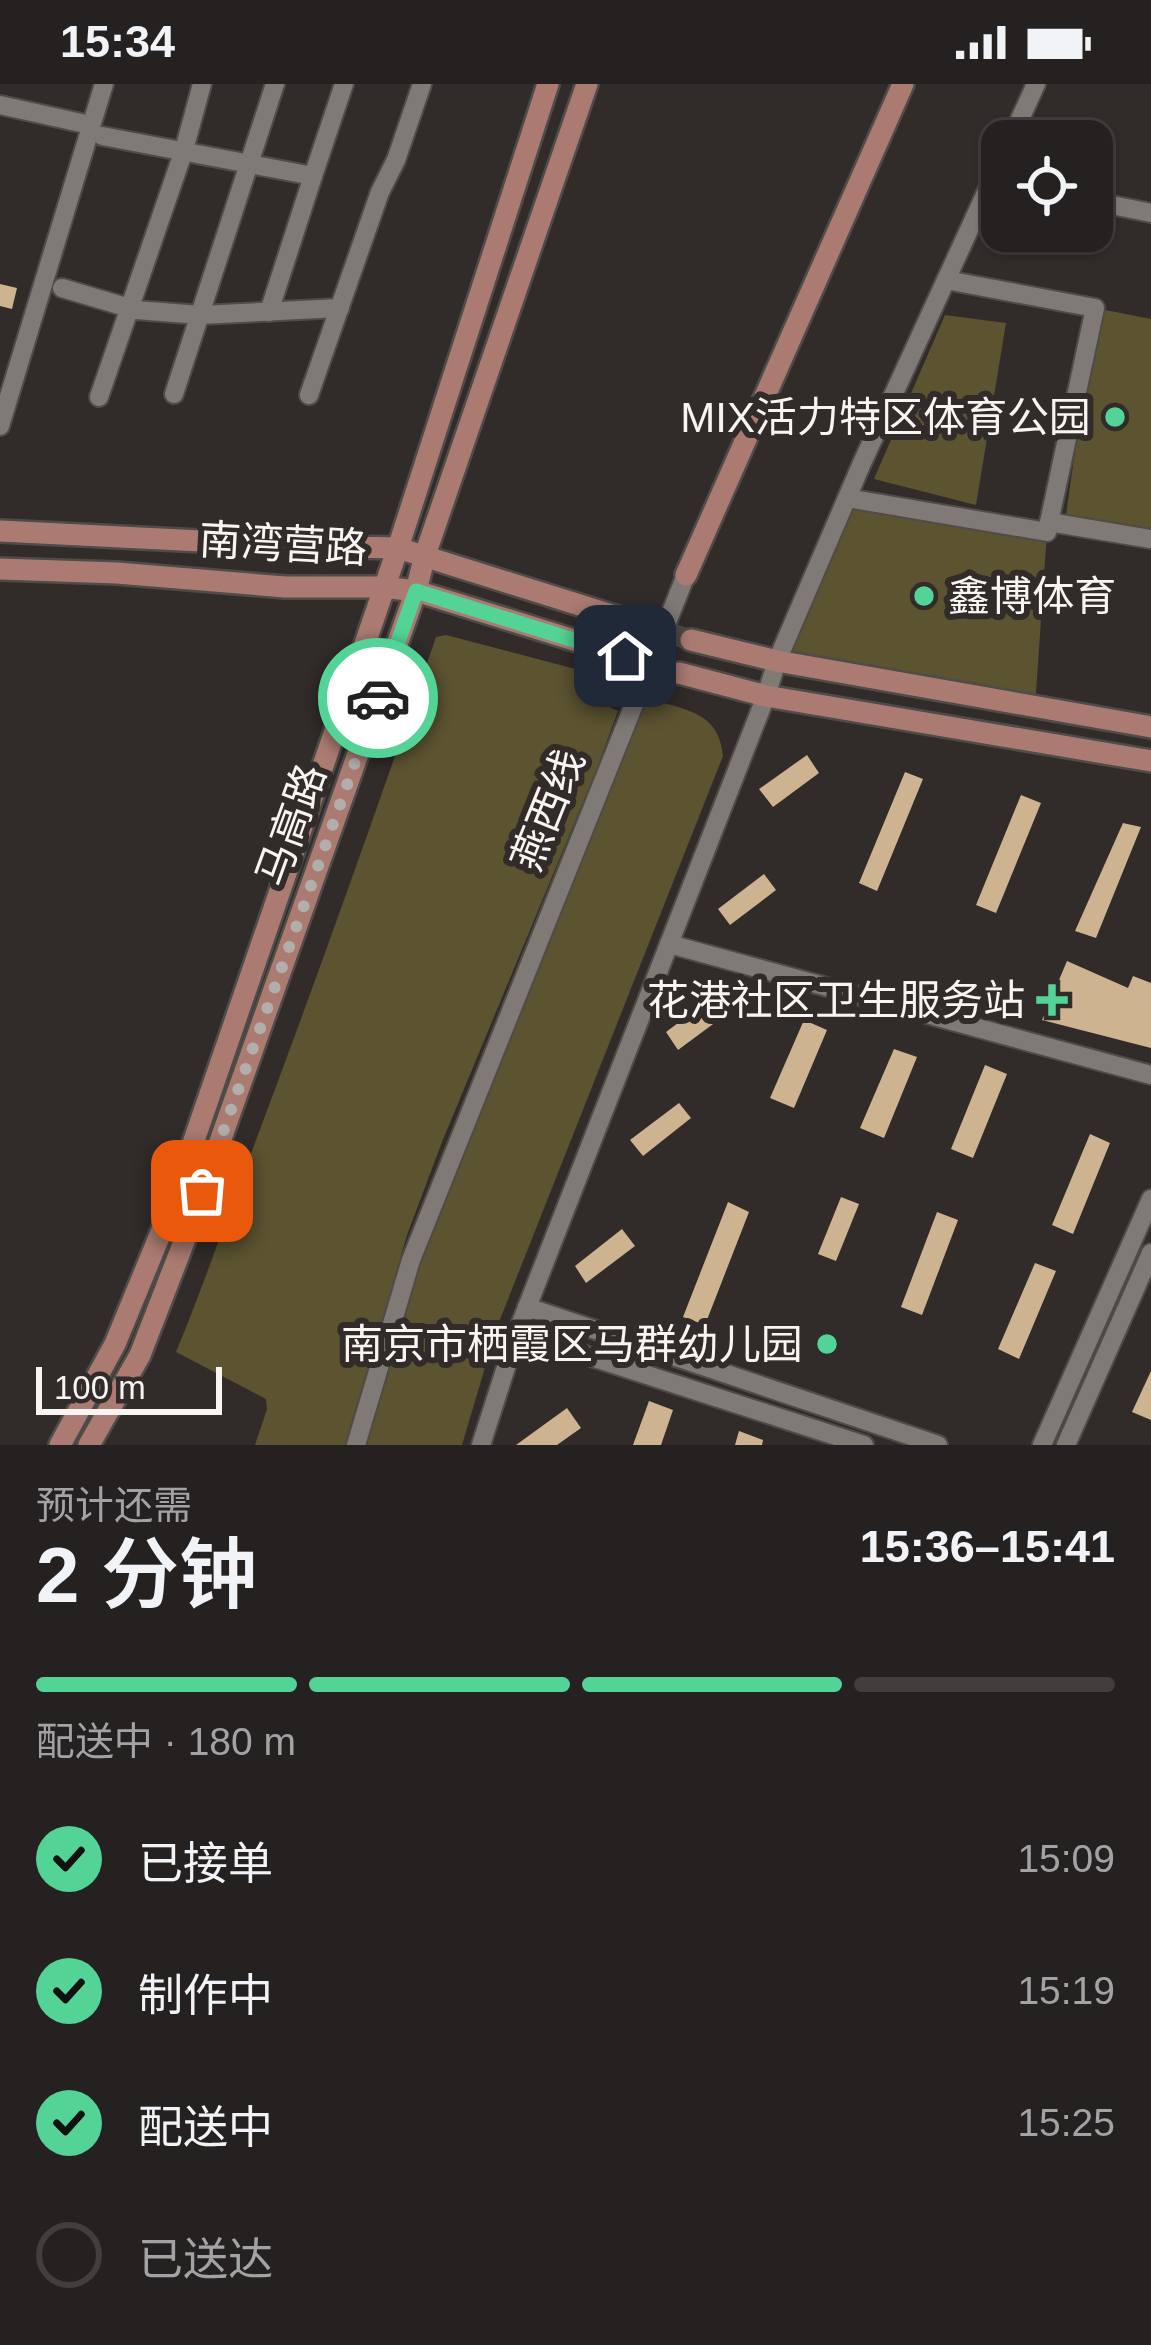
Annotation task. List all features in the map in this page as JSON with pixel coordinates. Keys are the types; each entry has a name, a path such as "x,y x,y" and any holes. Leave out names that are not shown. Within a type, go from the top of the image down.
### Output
{"main road":[{"name":"马高路","path":"60,1445 115,1344 169,1214 398,548 548,84"},
{"name":"马高路","path":"89,1445 140,1355 187,1234 416,591 586,84"},
{"name":"燕西线","path":"686,575 903,84"},
{"path":"0,531 398,548 637,623"},
{"path":"285,546 301,565 285,587"},
{"name":"南湾营路","path":"0,569 416,591 625,656"},
{"path":"691,640 777,661 1151,727"},
{"path":"679,673 766,696 1151,761"}],"street":[{"path":"0,427 96,130 104,84"},
{"path":"99,397 202,84"},
{"path":"174,394 275,84"},
{"path":"269,312 344,84"},
{"path":"309,395 422,84"},
{"path":"1020,120 1036,84"},
{"path":"0,105 313,176"},
{"path":"1113,205 1151,213"},
{"path":"481,1445 517,1333 777,661 946,280 981,212"},
{"path":"946,280 1095,308 1048,527"},
{"path":"62,288 129,308 200,315 340,308"},
{"path":"848,497 1151,539"},
{"name":"燕西线","path":"356,1445 424,1223 686,575"},
{"path":"669,944 1151,1075"},
{"path":"1042,1445 1151,1199"},
{"path":"1066,1445 1151,1253"},
{"path":"527,1307 938,1445"},
{"path":"517,1333 864,1445"}],"shaded area":[{"name":"MIX活力特区体育公园","path":"1095,308 1151,319 1151,532 1066,515"},
{"path":"945,315 1006,323 976,505 874,479"},
{"name":"鑫博体育","path":"847,498 1047,532 1035,707 777,661"},
{"path":"446,635 617,680 609,707 618,711 407,1235 346,1445 255,1445 266,1399 176,1352 320,967 436,637"},
{"path":"644,697 706,720 720,741 723,756 497,1327 462,1445 366,1445 413,1277"}],"building":[{"path":"0,284 17,288 12,309 0,306"},
{"path":"807,755 819,773 773,807 759,789"},
{"path":"905,772 923,779 877,891 859,883"},
{"path":"1021,795 1041,803 996,913 976,905"},
{"path":"1123,823 1141,827 1096,938 1075,931"},
{"path":"764,874 776,890 730,925 718,909"},
{"path":"1067,961 1128,988 1133,976 1151,983 1151,1048 1042,1020"},
{"path":"714,996 728,1013 678,1050 666,1032"},
{"path":"804,1020 827,1030 794,1108 770,1098"},
{"path":"894,1049 917,1057 884,1138 860,1128"},
{"path":"985,1065 1007,1074 973,1158 951,1149"},
{"path":"679,1103 691,1118 643,1156 630,1140"},
{"path":"1090,1134 1110,1143 1073,1234 1052,1225"},
{"path":"841,1197 859,1204 836,1261 818,1254"},
{"path":"728,1202 749,1212 705,1325 683,1317"},
{"path":"937,1212 958,1220 922,1315 901,1307"},
{"path":"622,1229 635,1246 586,1283 575,1266"},
{"path":"1035,1263 1056,1271 1019,1359 998,1349"},
{"path":"1151,1371 1151,1420 1132,1412"},
{"path":"649,1401 673,1410 661,1445 633,1445"},
{"path":"567,1408 581,1428 557,1445 516,1445"},
{"path":"739,1431 763,1440 762,1445 735,1445"}],"tunnel":[{"path":"637,623 691,640"},
{"path":"625,656 679,673"}],"way so far":[{"path":"202,1191 378,698"}],"place":[{"name":"MIX活力特区体育公园","path":"1115,417"},
{"name":"鑫博体育","path":"924,596"},
{"name":"花港社区卫生服务站","path":"1052,1000"},
{"name":"南京市栖霞区马群幼儿园","path":"827,1344"}],"route":[{"path":"378,698 416,591 625,656"}]}
